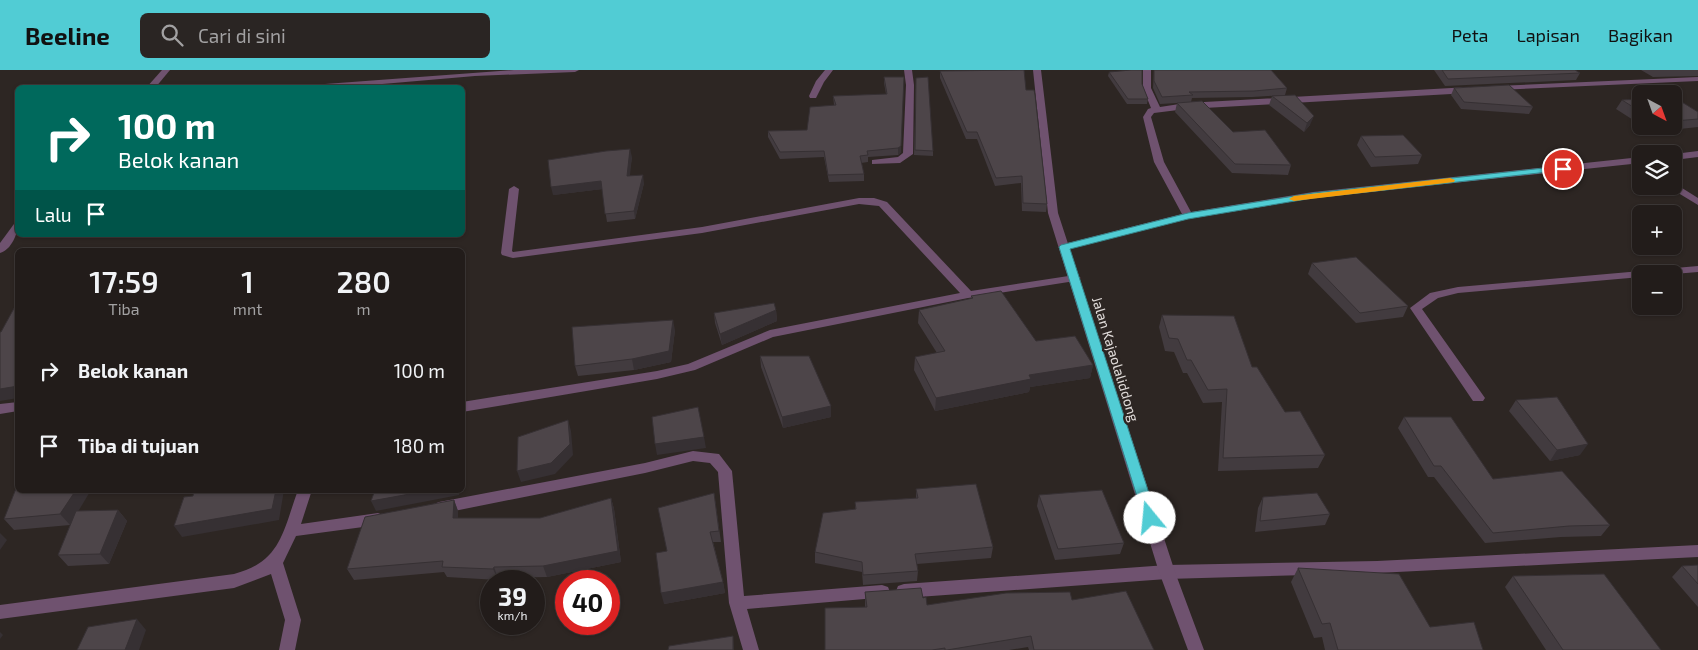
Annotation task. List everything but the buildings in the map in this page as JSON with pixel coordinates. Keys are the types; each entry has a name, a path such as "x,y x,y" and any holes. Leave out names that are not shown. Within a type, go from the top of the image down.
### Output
{"street":[{"path":"153,85 166,70"},
{"path":"336,85 475,74 575,70"},
{"path":"813,96 820,81 829,70"},
{"path":"875,162 900,160 908,154 910,84 908,70"},
{"name":"Jalan Kajaolaliddong","path":"1037,70 1053,213 1167,572 1196,650"},
{"path":"1147,70 1147,88 1156,109"},
{"path":"1484,89 1698,79"},
{"path":"1188,216 1159,162 1147,117 1151,110 1365,94 1474,90"},
{"path":"1682,156 1698,154"},
{"path":"1064,247 1188,216 1313,196 1632,164"},
{"path":"514,189 506,253 513,256 702,230 859,201 874,201 883,204 968,295"},
{"path":"1682,192 1698,202"},
{"path":"0,250 15,230"},
{"path":"1478,398 1416,308 1434,294 1458,290 1698,269"},
{"path":"465,407 657,375 691,367 770,334 968,295 1075,278"},
{"path":"0,409 15,406"},
{"path":"427,510 645,468 694,456 714,458 725,472 737,603 751,650"},
{"path":"0,612 234,581 260,573 274,563 282,553 304,493"},
{"path":"291,531 388,517"},
{"path":"737,603 1167,572 1397,566 1560,559 1698,550"},
{"path":"274,563 293,620 286,650"}],"slow traffic":[{"path":"1294,199 1450,180"}],"route":[{"path":"1150,518 1064,247 1188,216 1239,209 1270,202 1355,190 1563,169"}]}
